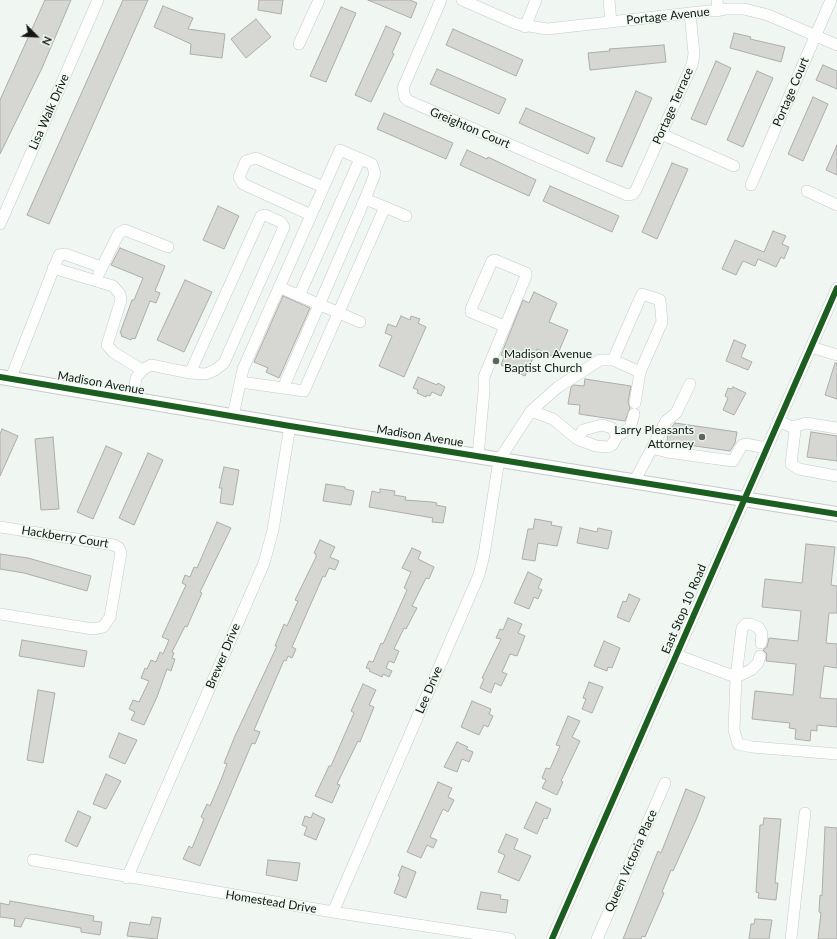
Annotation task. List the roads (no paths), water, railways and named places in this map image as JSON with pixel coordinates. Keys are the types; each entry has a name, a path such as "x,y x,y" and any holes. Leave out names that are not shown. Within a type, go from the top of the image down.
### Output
{"main road":[{"name":"Madison Avenue","path":"5,378 290,426 837,514"}],"street":[{"name":"Lisa Walk Drive","path":"0,224 98,0"},
{"path":"299,44 319,0"},
{"name":"Greighton Court","path":"441,0 404,88 405,98 624,195 633,194"},
{"name":"Portage Avenue","path":"462,0 525,27 551,29 690,13 717,5 763,13 837,45"},
{"path":"525,27 536,0"},
{"name":"Portage Avenue","path":"609,0 611,22"},
{"name":"Portage Court","path":"751,185 831,0"},
{"name":"Portage Terrace","path":"633,194 694,60 690,13"},
{"path":"661,134 734,166"},
{"path":"233,416 243,369 340,150 372,164 375,168 375,174 283,388"},
{"path":"311,215 243,184 239,177 246,161 256,158 323,187"},
{"path":"299,296 360,159"},
{"path":"807,191 837,205"},
{"path":"365,199 406,216"},
{"path":"241,382 304,391 385,207"},
{"path":"133,400 136,378 142,370 151,365 190,373 206,374 216,370 224,363 284,227 281,222 265,215 261,216 190,373"},
{"path":"96,281 101,267 120,233 125,230 168,247"},
{"path":"5,378 59,255 65,254 101,267"},
{"path":"478,456 484,377 526,276 526,273 495,260 492,261 471,312 504,326"},
{"path":"53,268 113,286 120,294 121,297 107,345 113,352 142,370"},
{"path":"279,287 360,322"},
{"name":"East Stop 10 Road","path":"552,939 837,288"},
{"path":"531,411 553,419 577,439 596,446 608,447 617,436 630,428 640,372 662,322 660,300 642,294 613,360"},
{"path":"811,348 837,355"},
{"path":"499,460 531,411 558,387 600,360 613,360 640,372"},
{"path":"634,482 666,421 676,413 690,384"},
{"path":"778,421 792,427 795,431 791,464 799,469 837,476"},
{"path":"792,427 806,423 837,428"},
{"path":"577,439 583,430 602,425 612,428 617,436"},
{"name":"Brewer Drive","path":"127,878 264,563 273,530 290,426"},
{"path":"652,448 667,452 733,461 742,445 746,444 766,448"},
{"name":"Lee Drive","path":"333,912 479,575 484,555 499,460"},
{"name":"Hackberry Court","path":"0,527 114,545 119,548 121,553 110,617 103,627 93,629 0,614"},
{"path":"761,642 762,634 760,628 751,624 746,624 742,628 736,676 734,730 738,744 752,748 837,754"},
{"path":"676,655 736,676 751,670 758,663 760,656"},
{"name":"Queen Victoria Place","path":"597,939 665,783"},
{"path":"791,939 804,813"},
{"name":"Homestead Drive","path":"33,860 127,878 510,939"}],"place":[{"name":"Madison Avenue Baptist Church","path":"496,361"},
{"name":"Larry Pleasants Attorney","path":"702,437"}]}
